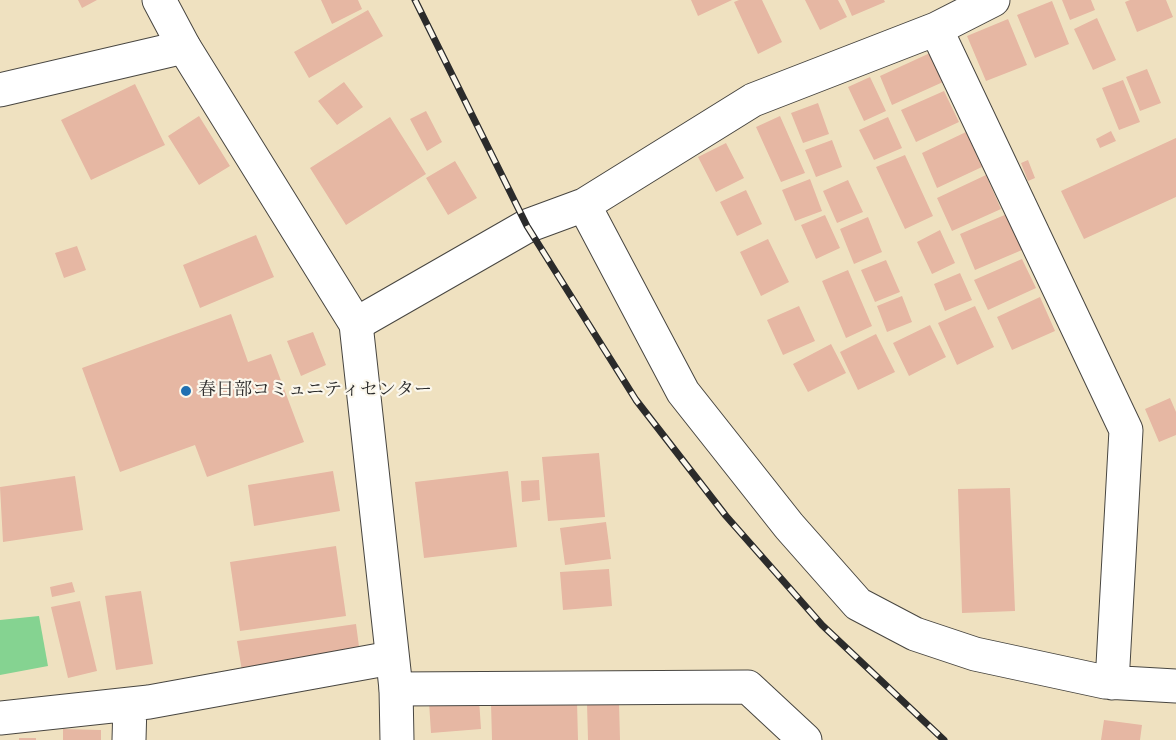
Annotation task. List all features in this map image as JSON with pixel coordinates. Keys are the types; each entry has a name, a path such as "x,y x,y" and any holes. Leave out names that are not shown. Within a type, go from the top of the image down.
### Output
{"street":[{"path":"159,0 184,47 356,324 394,673 397,740"},
{"path":"356,324 527,226 584,205 753,100 936,29 993,0"},
{"path":"936,29 1126,430 1112,683"},
{"path":"0,90 184,47"},
{"path":"584,205 683,392 789,526 858,603 915,634 975,654 1112,683 1176,686"},
{"path":"0,718 394,673 748,687 805,740"},
{"path":"129,704 129,740"}],"green space":[{"path":"39,616 48,666 0,675 0,620"}],"building":[{"path":"78,0 97,0 82,8"},
{"path":"321,0 358,0 362,9 332,24"},
{"path":"691,0 732,0 698,16"},
{"path":"762,0 782,42 758,54 734,2"},
{"path":"805,0 838,0 847,17 820,30"},
{"path":"845,0 884,0 885,2 852,16"},
{"path":"1062,0 1091,0 1095,10 1070,20"},
{"path":"1166,0 1173,17 1137,32 1125,2"},
{"path":"1052,1 1069,44 1035,58 1017,15"},
{"path":"368,10 383,36 309,78 294,52"},
{"path":"1097,18 1116,60 1093,70 1074,29"},
{"path":"1008,19 1027,65 986,81 967,36"},
{"path":"930,53 943,82 892,105 880,76"},
{"path":"1147,69 1161,103 1140,111 1126,77"},
{"path":"870,77 886,111 864,121 848,87"},
{"path":"1123,80 1140,122 1119,130 1102,88"},
{"path":"344,82 363,107 337,125 318,101"},
{"path":"135,84 165,145 91,180 61,120"},
{"path":"944,91 959,122 916,142 901,110"},
{"path":"818,103 829,134 803,143 791,113"},
{"path":"426,111 442,142 427,151 410,119"},
{"path":"199,116 230,166 199,185 168,136"},
{"path":"780,116 805,173 781,182 756,127"},
{"path":"390,117 426,174 346,225 310,168"},
{"path":"888,117 902,148 874,160 859,130"},
{"path":"1111,131 1116,141 1100,148 1096,139"},
{"path":"966,132 982,167 937,188 922,153"},
{"path":"1176,138 1176,197 1084,239 1061,191"},
{"path":"832,140 842,167 816,177 805,150"},
{"path":"726,143 744,178 716,192 698,157"},
{"path":"905,155 933,216 905,229 876,167"},
{"path":"1028,160 1035,178 1028,181 1021,163"},
{"path":"455,161 477,198 448,215 426,178"},
{"path":"986,175 1001,209 952,231 937,198"},
{"path":"810,179 822,211 795,221 782,190"},
{"path":"848,180 863,212 837,223 823,191"},
{"path":"746,190 762,224 737,236 720,202"},
{"path":"1007,214 1022,250 975,270 960,234"},
{"path":"825,215 840,248 816,259 801,225"},
{"path":"868,217 882,252 854,264 840,229"},
{"path":"940,230 955,263 932,274 917,242"},
{"path":"256,235 274,277 200,308 183,265"},
{"path":"768,239 789,282 761,296 740,252"},
{"path":"77,246 86,270 64,278 55,253"},
{"path":"1022,259 1036,288 988,310 974,280"},
{"path":"886,260 900,292 875,302 861,270"},
{"path":"848,270 872,326 846,338 822,281"},
{"path":"960,273 972,300 945,311 934,284"},
{"path":"902,296 912,322 887,332 877,306"},
{"path":"1040,297 1055,331 1012,350 997,317"},
{"path":"799,306 815,341 783,355 767,320"},
{"path":"975,306 994,347 957,365 938,323"},
{"path":"231,314 248,362 271,354 304,442 207,477 195,445 120,472 82,368"},
{"path":"930,325 946,357 909,376 893,343"},
{"path":"313,332 326,365 301,376 287,341"},
{"path":"876,334 895,372 858,390 840,352"},
{"path":"831,344 846,373 808,392 793,364"},
{"path":"1170,398 1176,412 1176,435 1159,442 1145,409"},
{"path":"599,453 605,517 548,521 542,457"},
{"path":"333,471 340,511 254,526 248,485"},
{"path":"508,471 517,547 424,558 415,482"},
{"path":"75,476 83,530 3,542 0,487"},
{"path":"539,480 540,500 522,502 521,481"},
{"path":"1010,488 1015,611 962,613 958,489"},
{"path":"606,522 611,559 565,565 560,528"},
{"path":"336,546 346,616 240,631 230,562"},
{"path":"609,569 612,606 563,610 560,572"},
{"path":"72,582 75,592 52,597 50,587"},
{"path":"141,591 153,664 116,670 105,596"},
{"path":"80,601 97,671 68,678 51,607"},
{"path":"356,624 360,654 242,671 237,641"},
{"path":"479,699 481,729 431,733 429,702"},
{"path":"577,701 578,740 492,740 491,703"},
{"path":"619,702 620,740 588,740 587,703"},
{"path":"1104,720 1142,725 1140,740 1101,740"},
{"path":"63,729 101,730 101,740 63,740"},
{"path":"19,738 36,738 36,740 19,740"}],"railway":[{"path":"415,0 527,226 636,400 726,516 822,625 944,740"}],"place":[{"name":"春日部コミュニティセンター","path":"186,391"}]}
